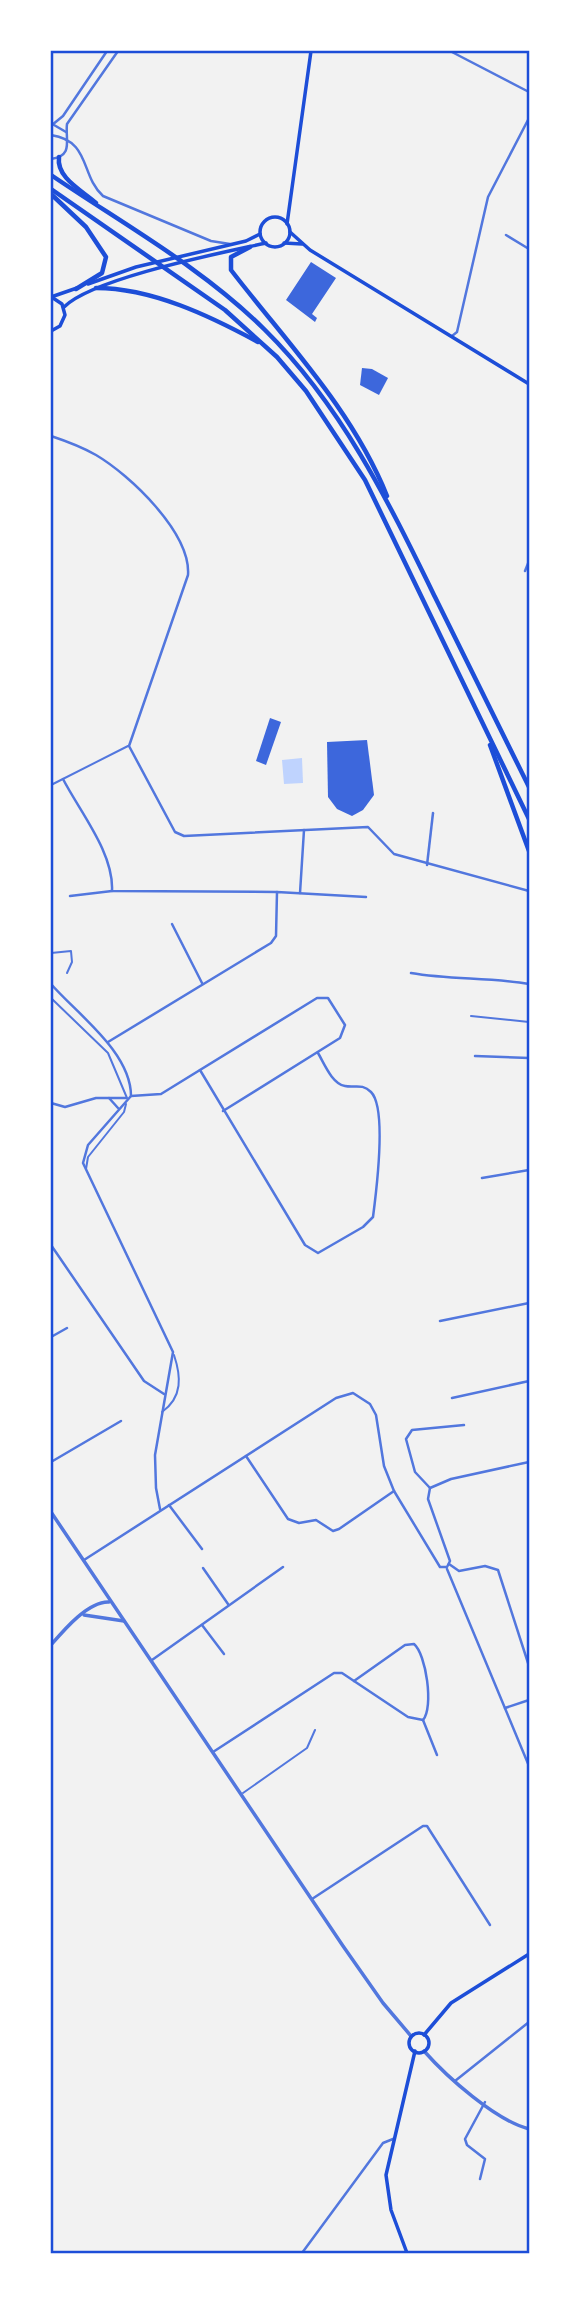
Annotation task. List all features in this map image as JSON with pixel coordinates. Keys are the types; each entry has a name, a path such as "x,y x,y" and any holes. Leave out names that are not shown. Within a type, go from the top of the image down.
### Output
{"highway":[{"path":"59,157 58,166 64,176 119,221"},
{"path":"51,175 200,276 264,329 314,386 351,436 396,516"},
{"path":"51,192 193,286 265,346 306,391 365,480 529,819"},
{"path":"51,192 86,227 106,257 102,273 76,289"},
{"path":"250,247 231,257 231,270 305,360 358,434 529,787"},
{"path":"96,288 143,293 229,326 265,346"},
{"path":"477,712 529,851"},
{"path":"521,769 529,779"}],"main road":[{"path":"311,51 287,206 289,232 302,244 529,384"},
{"path":"260,234 264,221 277,217 287,206"},
{"path":"277,217 287,223"},
{"path":"284,243 289,232"},
{"path":"51,297 125,270 233,245 260,234"},
{"path":"260,234 266,243"},
{"path":"64,307 96,288 250,247 266,243 275,246 284,243 302,244"},
{"path":"51,297 64,307"},
{"path":"51,331 63,323 64,307"},
{"path":"424,2035 451,2003 529,1954"},
{"path":"418,2033 424,2035 428,2042 424,2051 415,2052 409,2045 411,2036 418,2033"},
{"path":"407,2253 398,2231 387,2187 393,2139 415,2052"}],"street":[{"path":"66,132 51,125 63,116 107,51"},
{"path":"118,51 72,116 66,132 69,142 87,162 91,181 103,196 211,241 233,245"},
{"path":"450,51 529,92"},
{"path":"452,337 457,332 488,197 529,118"},
{"path":"51,135 69,142"},
{"path":"51,159 66,151 69,142"},
{"path":"506,235 529,249"},
{"path":"51,436 96,455 142,491 186,552 188,575 129,746 175,832 184,836 368,827 387,850 426,864 529,891"},
{"path":"525,570 529,561"},
{"path":"63,779 103,852 111,876 112,891"},
{"path":"426,864 433,813"},
{"path":"300,893 304,830"},
{"path":"70,896 112,891 277,892 366,897"},
{"path":"108,1042 274,940 277,892"},
{"path":"172,924 202,983"},
{"path":"411,973 451,979 488,977 529,984"},
{"path":"51,984 108,1042 128,1079 129,1097 83,1154 86,1170 173,1352 162,1412 155,1475 160,1509"},
{"path":"51,1103 65,1107 109,1098 159,1095 317,998 326,996 339,1012 345,1030 340,1038 223,1111"},
{"path":"200,1070 310,1250 318,1253 363,1227 373,1217 379,1117 376,1101 370,1092 358,1084 345,1086 336,1082 318,1053"},
{"path":"475,1056 529,1058"},
{"path":"109,1098 118,1108"},
{"path":"482,1178 529,1170"},
{"path":"51,1245 145,1381 165,1395"},
{"path":"440,1321 529,1303"},
{"path":"51,1337 67,1328"},
{"path":"452,1398 529,1381"},
{"path":"84,1560 336,1398 353,1394 370,1404 376,1415 384,1466 394,1491 440,1567 448,1566 459,1571 489,1566 498,1570 529,1666"},
{"path":"51,1462 121,1420"},
{"path":"430,1488 415,1472 406,1439 412,1430 464,1425"},
{"path":"246,1456 288,1519 299,1523 316,1520 333,1531 339,1529 394,1491"},
{"path":"430,1488 451,1479 529,1462"},
{"path":"430,1488 428,1499 448,1551 448,1566 529,1765"},
{"path":"169,1504 202,1549"},
{"path":"51,1511 115,1610 152,1660 383,2003 411,2036"},
{"path":"152,1660 283,1567"},
{"path":"203,1568 228,1604"},
{"path":"98,1616 102,1590"},
{"path":"51,1646 81,1616 99,1604 110,1602"},
{"path":"109,1619 115,1610"},
{"path":"81,1616 98,1616 126,1622"},
{"path":"202,1625 224,1654"},
{"path":"354,1681 405,1646 414,1644 424,1658 428,1712 423,1720"},
{"path":"213,1752 334,1672 354,1681 408,1717 423,1720"},
{"path":"505,1708 529,1700"},
{"path":"423,1720 437,1755"},
{"path":"312,1899 423,1826 428,1826 490,1926"},
{"path":"455,2081 529,2022"},
{"path":"424,2051 455,2081 512,2122 529,2129"},
{"path":"480,2179 485,2159 467,2146 465,2139 485,2102"},
{"path":"302,2253 383,2143 393,2139"}],"lane":[{"path":"51,785 129,746"},
{"path":"51,953 71,951 72,962 66,973"},
{"path":"51,998 108,1053 129,1097 124,1112 88,1157 86,1170"},
{"path":"471,1016 529,1022"},
{"path":"162,1412 175,1399 179,1390 180,1373 173,1352"},
{"path":"242,1794 307,1748 315,1730"}],"water":[{"path":"302,758 303,783 284,784 282,760"}],"building":[{"path":"311,262 336,278 312,314 317,318 315,322 286,300"},
{"path":"362,368 372,369 388,378 379,395 360,385"},
{"path":"270,718 281,722 266,765 256,761"},
{"path":"367,740 374,795 363,810 352,816 337,809 328,797 327,742"}]}
